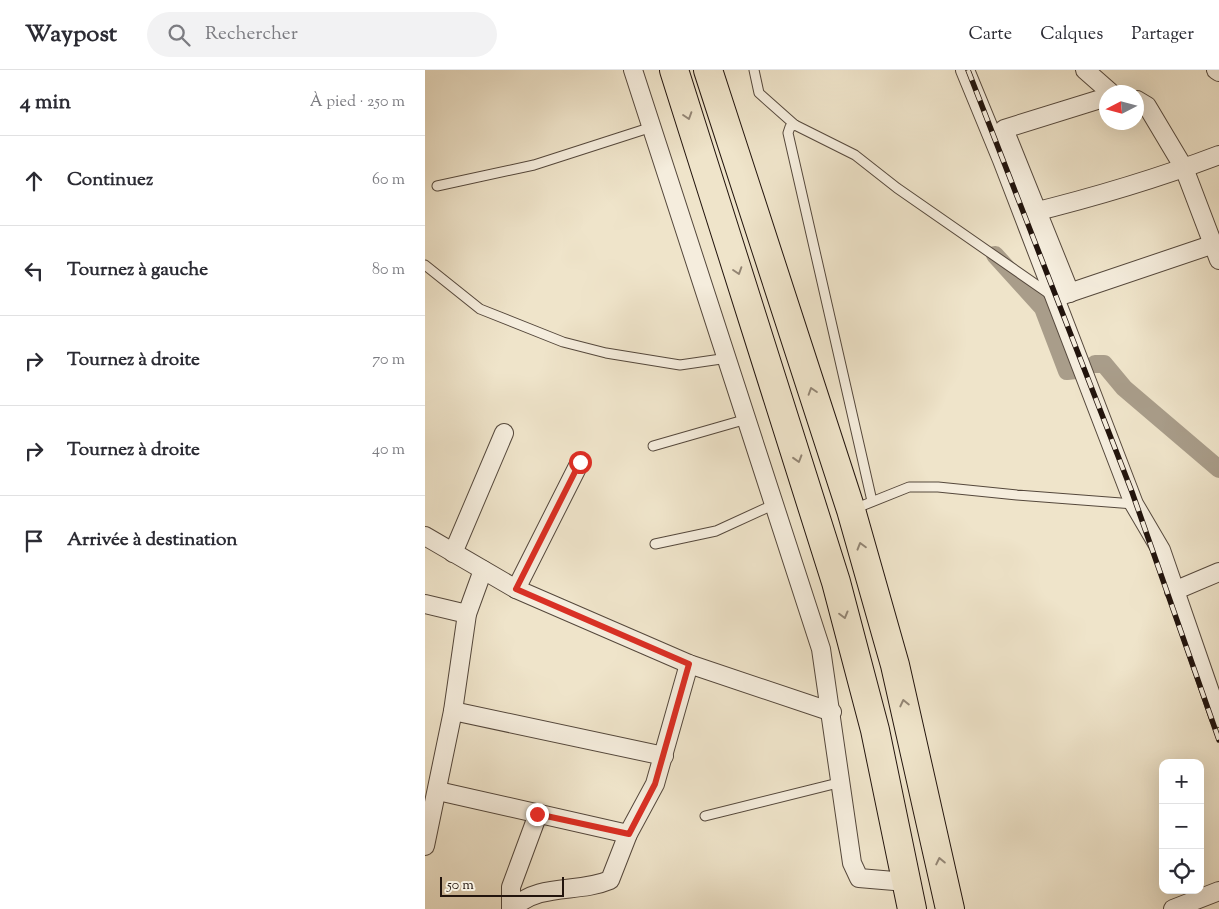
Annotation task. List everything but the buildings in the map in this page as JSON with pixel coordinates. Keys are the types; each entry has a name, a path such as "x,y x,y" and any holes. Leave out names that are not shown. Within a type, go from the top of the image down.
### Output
{"highway":[{"path":"674,70 835,582 875,730 912,909"},
{"path":"708,70 861,506 950,909"}],"street":[{"path":"633,70 821,649 832,712 852,863 859,878 906,882"},
{"path":"965,70 1023,214 1063,295"},
{"path":"1085,70 1102,85"},
{"path":"1099,99 1004,129 1134,504 1161,550 1219,718"},
{"path":"1063,295 1217,249 1184,168 1147,106 1144,104"},
{"path":"1023,214 1073,203 1219,155"},
{"path":"453,552 504,433"},
{"path":"516,589 580,462"},
{"path":"425,536 516,589 689,664 832,712"},
{"path":"425,846 438,791 453,711 467,614 483,570"},
{"path":"1174,591 1219,572"},
{"path":"425,604 467,614"},
{"path":"512,909 523,898 536,893 610,880 629,834 646,805 664,756 689,664"},
{"path":"453,711 664,756"},
{"path":"438,791 629,834"},
{"path":"512,909 511,887 537,814"},
{"path":"1173,909 1219,891"}],"lane":[{"path":"754,70 759,93 795,126 855,154 897,188 1063,295"},
{"path":"795,126 790,127 788,133 861,506 909,487 938,486 1017,495 1134,504"},
{"path":"437,186 534,165 652,127"},
{"path":"425,265 480,309 563,342 606,353 680,365 728,358"},
{"path":"653,446 747,419"},
{"path":"655,544 716,531 775,504"},
{"path":"705,816 841,782"}],"waterway":[{"path":"995,255 1043,308 1067,371 1076,370"},
{"path":"1095,364 1104,364 1124,388 1219,469"}],"railway":[{"path":"968,70 1132,492 1219,740"}],"route":[{"path":"537,814 629,834 646,805 655,784 689,664 516,589 580,462"}]}
